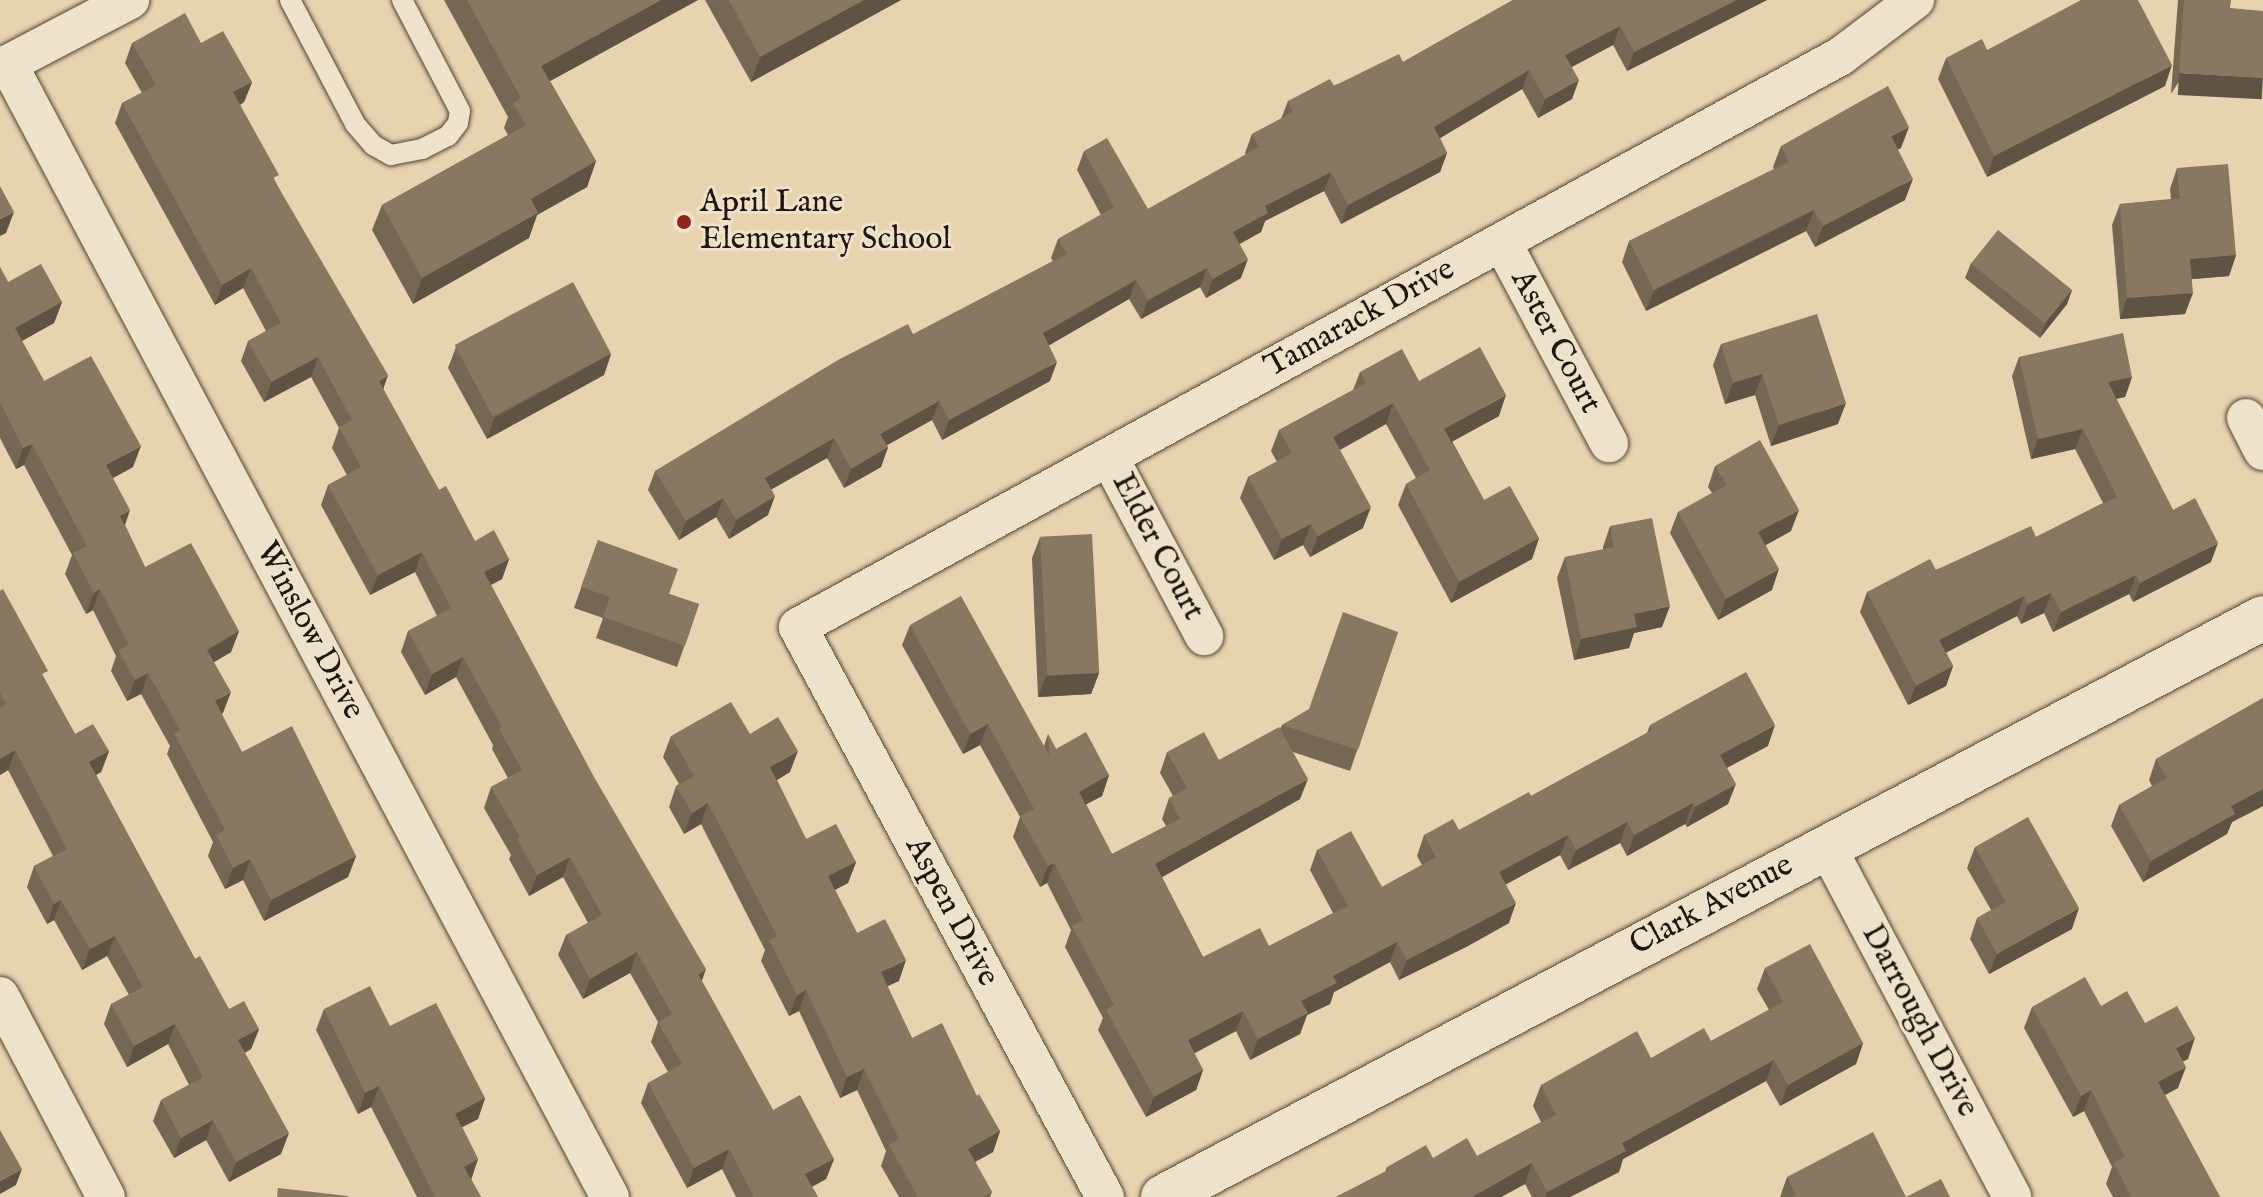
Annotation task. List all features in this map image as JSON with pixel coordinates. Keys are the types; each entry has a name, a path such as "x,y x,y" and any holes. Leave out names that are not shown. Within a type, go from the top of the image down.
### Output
{"street":[{"path":"4,66 130,0"},
{"name":"Tamarack Drive","path":"798,627 1841,56 1915,0"},
{"name":"Winslow Drive","path":"4,66 610,1197"},
{"name":"Aster Court","path":"1502,242 1609,443"},
{"path":"2246,418 2263,451"},
{"name":"Elder Court","path":"1109,457 1204,636"},
{"name":"Clark Avenue","path":"1163,1197 1826,845 2263,618"},
{"name":"Aspen Drive","path":"798,627 1105,1197"},
{"name":"Darrough Drive","path":"1826,845 2012,1197"},
{"path":"0,996 106,1197"}],"lane":[{"path":"290,0 355,124 373,145 391,155 422,149 448,136 458,123 460,111 402,0"}],"building":[{"path":"467,0 661,0 541,66 596,161 531,199 538,213 422,278 382,205 526,125 513,103 521,98"},
{"path":"729,0 864,0 760,57"},
{"path":"1513,0 1737,0 1634,52 1620,26 1565,55 1579,80 1545,99 1529,70 1434,127 1447,153 1348,205 1331,172 1265,206 1268,213 1233,232 1248,259 1213,279 1207,268 1148,300 1136,280 1043,333 1057,362 949,420 939,401 880,434 888,447 851,469 834,438 765,478 775,496 736,520 723,498 686,521 655,471 838,360 908,324 913,334 1067,254 1058,239 1114,207 1084,151 1107,138 1148,209 1259,147 1252,134 1293,112 1288,101 1330,79 1334,86 1399,54 1403,62"},
{"path":"2081,0 2138,0 2172,65 1994,156 1946,58 1982,39 1987,50"},
{"path":"2184,0 2231,0 2230,8 2263,11 2263,78 2179,73"},
{"path":"185,13 201,43 223,31 252,82 233,92 279,175 273,178 388,375 379,381 439,490 446,486 475,541 494,530 509,559 484,572 594,777 706,969 698,974 773,1110 800,1095 834,1159 805,1174 818,1197 754,1197 729,1149 694,1168 648,1083 682,1064 658,1022 672,1014 637,952 590,979 566,935 602,915 570,857 537,875 517,839 520,837 491,787 522,770 499,729 502,727 463,657 432,674 408,631 451,608 422,552 378,575 328,485 361,467 339,427 352,420 318,357 271,382 248,341 281,323 251,268 222,285 122,103 156,85 132,43"},
{"path":"1888,86 1909,127 1891,136 1913,179 1823,226 1814,210 1654,290 1629,241 1789,162 1781,146"},
{"path":"2228,164 2236,255 2190,259 2193,293 2127,298 2120,204 2180,199 2177,168"},
{"path":"0,186 14,212 0,219"},
{"path":"1998,230 2072,290 2045,323 1971,263"},
{"path":"41,264 62,302 15,328 44,381 91,356 141,446 106,465 130,510 120,516 145,567 191,543 239,631 207,650 231,692 215,701 242,752 292,726 356,856 271,900 250,859 233,868 216,835 225,830 174,733 180,730 148,673 135,680 118,650 129,645 100,589 94,593 73,553 87,546 32,444 23,448 0,402 0,267 8,282"},
{"path":"573,282 611,354 493,416 455,345"},
{"path":"1817,314 1846,403 1779,425 1762,374 1733,383 1721,344"},
{"path":"2123,333 2132,377 2108,382 2173,510 2195,498 2218,543 2140,583 2136,575 2061,612 2051,593 2028,604 2024,596 1939,640 1953,666 1916,686 1867,592 1930,559 1936,570 2031,526 2036,537 2117,497 2083,429 2038,439 2019,357"},
{"path":"1480,347 1506,395 1444,429 1484,500 1510,486 1539,538 1459,582 1406,484 1430,470 1393,403 1333,437 1371,507 1318,536 1311,524 1282,539 1248,477 1292,453 1279,430 1366,383 1360,372 1402,349 1419,381"},
{"path":"1760,440 1799,510 1758,532 1779,569 1726,599 1678,512 1727,485 1715,466"},
{"path":"1652,518 1670,606 1634,614 1637,627 1581,639 1565,557 1614,547 1610,526"},
{"path":"1092,534 1099,673 1047,676 1040,537"},
{"path":"598,540 678,569 669,594 699,604 685,646 603,617 610,597 581,587"},
{"path":"3,589 48,671 42,674 75,734 93,724 109,751 89,762 195,959 200,956 229,1009 244,1001 259,1029 238,1040 289,1133 236,1162 213,1120 181,1138 161,1100 203,1077 175,1024 134,1046 111,1004 143,987 115,936 90,949 61,900 54,904 34,866 67,849 15,750 0,759 0,708 6,704 0,693 0,591"},
{"path":"961,596 1049,755 1048,734 1056,749 1086,732 1109,775 1079,792 1112,854 1180,819 1169,798 1187,788 1167,752 1204,732 1219,760 1279,727 1308,779 1155,864 1203,957 1260,928 1269,946 1348,906 1317,850 1351,831 1382,887 1436,857 1424,835 1453,819 1459,830 1529,792 1531,796 1652,730 1650,725 1746,672 1775,725 1720,755 1736,784 1695,807 1693,803 1634,835 1627,822 1576,850 1568,835 1499,872 1516,903 1407,960 1397,942 1333,976 1337,983 1301,1001 1308,1013 1258,1039 1243,1011 1188,1040 1203,1070 1154,1097 1106,1010 1114,1005 1072,926 1083,920 1054,863 1048,866 1020,816 1034,809 988,724 970,734 910,625"},
{"path":"1343,612 1398,632 1358,750 1282,725 1309,709"},
{"path":"2263,698 2263,789 2231,806 2235,814 2151,861 2119,805 2167,778 2156,759"},
{"path":"731,702 750,734 778,717 798,751 770,767 806,839 836,824 856,862 828,876 857,933 885,919 906,960 881,972 912,1038 942,1023 977,1096 979,1094 1000,1131 968,1149 992,1192 983,1197 918,1197 889,1145 899,1139 864,1069 847,1077 806,990 797,995 769,940 777,936 708,803 692,813 676,786 694,776 671,736"},
{"path":"2028,817 2079,908 1997,954 1977,918 2006,902 1975,847"},
{"path":"1810,944 1863,1043 1788,1085 1774,1060 1622,1143 1626,1151 1547,1192 1532,1163 1472,1197 1336,1197 1388,1170 1387,1167 1426,1145 1433,1158 1467,1138 1477,1156 1556,1115 1541,1085 1637,1031 1651,1058 1704,1028 1711,1041 1783,1002 1765,968"},
{"path":"2085,977 2101,1006 2127,991 2145,1023 2177,1006 2195,1038 2176,1048 2186,1067 2158,1082 2220,1197 2131,1197 2114,1163 2125,1157 2091,1090 2081,1096 2032,1007"},
{"path":"370,986 390,1026 436,1003 485,1098 455,1114 478,1159 464,1167 481,1197 435,1197 379,1086 365,1093 324,1009"},
{"path":"0,1130 22,1169 0,1181"},
{"path":"1873,1132 1906,1197 1791,1197 1796,1195 1787,1177"},
{"path":"1941,1179 1950,1197 1906,1197"},
{"path":"278,1188 348,1196 348,1197 277,1197"}],"place":[{"name":"April Lane Elementary School","path":"684,222"}]}
